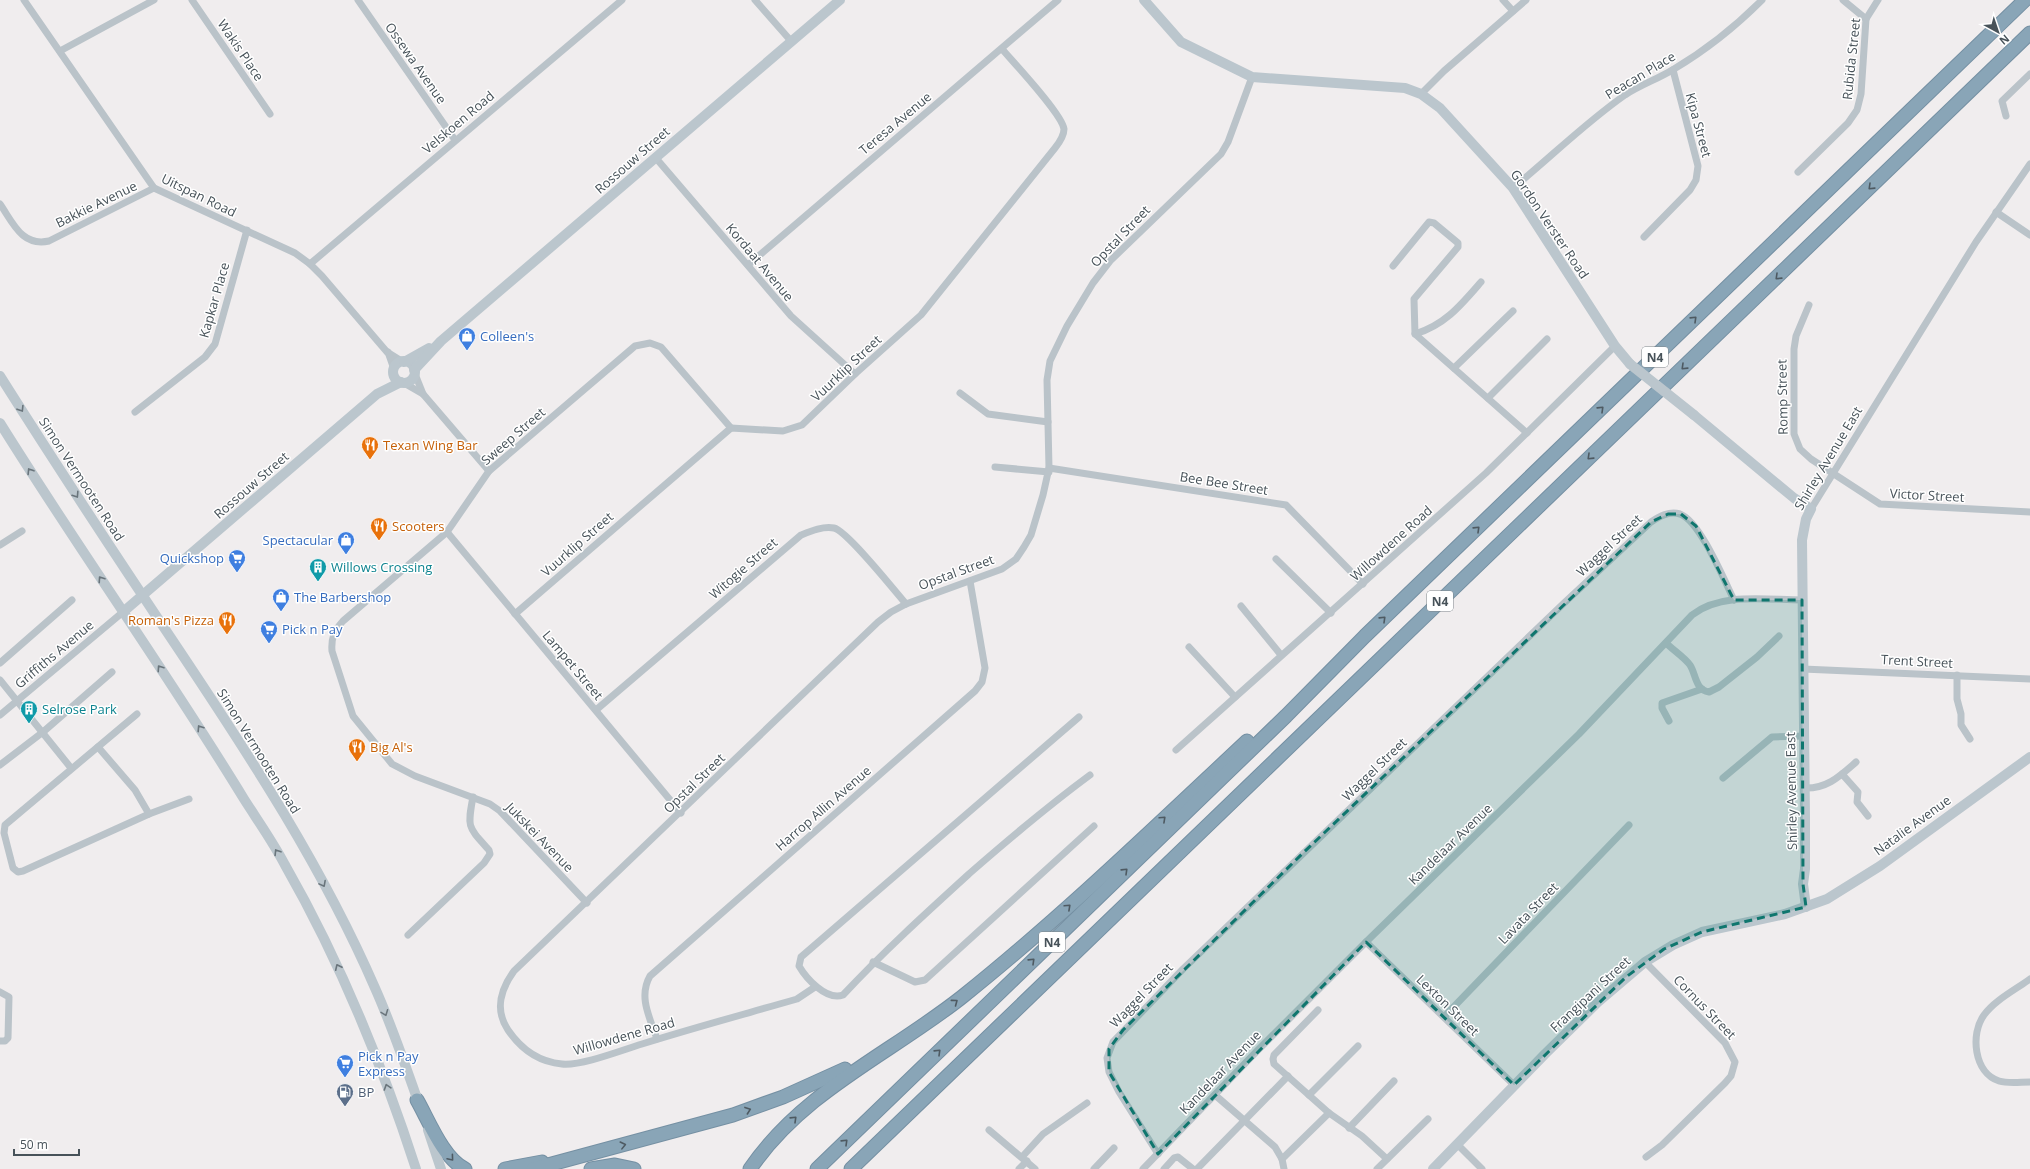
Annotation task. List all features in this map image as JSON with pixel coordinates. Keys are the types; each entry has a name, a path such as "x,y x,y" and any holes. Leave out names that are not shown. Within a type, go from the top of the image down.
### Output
{"highway":[{"name":"N4","path":"817,1169 1286,716 1365,636 2024,1"},
{"name":"N4","path":"851,1169 2030,33"},
{"path":"1892,166 1923,141 2030,41"},
{"path":"750,1169 781,1132 813,1101 839,1081 955,1003 1039,934 1254,735 1365,636"},
{"path":"533,1169 733,1115 832,1076 888,1048"},
{"path":"417,1100 448,1156 457,1165 465,1169"},
{"path":"505,1169 585,1155"},
{"path":"591,1169 615,1165 634,1169"}],"main road":[{"name":"Rossouw Street","path":"414,372 441,341 840,0"},
{"name":"Gordon Verster Road","path":"1144,0 1181,42 1252,77 1405,88 1421,94 1440,108 1513,188 1615,346 1630,364 1811,509"},
{"name":"Rossouw Street","path":"404,362 441,341"},
{"path":"404,362 411,364 414,372 412,379 402,383 394,376 394,369 398,364 404,362"},
{"name":"Rossouw Street","path":"378,394 394,369"},
{"name":"Simon Vermooten Road","path":"0,376 56,466 248,753 307,854 347,929 376,989 441,1169"},
{"name":"Rossouw Street","path":"123,612 378,394 402,383"},
{"path":"0,423 48,501 219,756 285,865 332,954 366,1028 416,1169"},
{"name":"Shirley Avenue East","path":"1806,907 1803,884 1805,869 1802,540 1804,523 1811,509"},
{"name":"Natalie Avenue","path":"1806,907 1837,893 1880,866 2030,757"},
{"name":"Frangipani Street","path":"1433,1169 1458,1145 1514,1085 1598,1002 1645,962 1672,945 1702,932 1785,914 1806,907"}],"street":[{"name":"Uitspan Road","path":"24,0 154,188 295,253 310,264 388,352 404,362"},
{"path":"60,51 154,0"},
{"name":"Wakis Place","path":"192,0 270,114"},
{"name":"Ossewa Avenue","path":"358,0 455,140"},
{"name":"Velskoen Road","path":"310,264 622,0"},
{"path":"755,0 791,41"},
{"name":"Teresa Avenue","path":"748,265 1058,0"},
{"path":"1503,0 1512,12"},
{"path":"1421,94 1444,71 1526,0"},
{"name":"Peacan Place","path":"1513,188 1607,108 1627,94 1672,70 1708,48 1740,22 1762,0"},
{"path":"1843,0 1866,19"},
{"name":"Rubida Street","path":"1798,172 1848,122 1857,110 1861,94 1866,19 1878,0"},
{"name":"Vuurklip Street","path":"515,614 731,428 783,431 793,430 802,425 854,374 921,315 1055,148 1064,131 1058,116 1002,49"},
{"name":"Kipa Street","path":"1644,237 1690,190 1698,175 1698,166 1672,70"},
{"path":"2006,116 2002,101 2030,74"},
{"name":"Opstal Street","path":"514,971 681,813 878,622 891,612 906,604 1002,568 1016,559 1031,535 1049,470 1048,380 1050,361 1067,326 1093,283 1110,261 1221,154 1228,142 1252,77"},
{"name":"Kordaat Avenue","path":"655,157 794,320 854,374"},
{"name":"Shirley Avenue East","path":"1811,509 1996,212 2030,164"},
{"name":"Bakkie Avenue","path":"0,204 26,239 40,243 49,241 154,188"},
{"path":"1996,212 2030,235"},
{"path":"1393,266 1429,222 1434,224 1458,243 1458,247 1414,300 1415,334 1527,432"},
{"name":"Kapkar Place","path":"135,412 204,357 215,344 246,230"},
{"path":"1415,334 1430,330 1438,325 1449,316 1481,282"},
{"name":"Romp Street","path":"1809,305 1796,336 1794,349 1794,434 1800,449 1811,460 1832,474"},
{"path":"1454,368 1513,311"},
{"path":"1488,398 1547,338"},
{"name":"Sweep Street","path":"332,651 331,640 335,630 343,621 447,532 489,471 635,346 643,343 656,344 661,347 731,428"},
{"name":"Willowdene Road","path":"1176,750 1486,473 1615,346"},
{"name":"Uitspan Road","path":"388,352 394,369"},
{"path":"414,372 423,394 489,471"},
{"path":"402,383 423,394"},
{"path":"960,393 988,414 1048,422"},
{"name":"Bee Bee Street","path":"995,467 1049,470 1286,504 1363,584"},
{"name":"Victor Street","path":"1832,474 1882,504 2030,512"},
{"name":"Waggel Street","path":"1158,1154 1113,1082 1107,1064 1109,1049 1123,1030 1183,969 1563,604 1651,522 1662,516 1673,513 1681,514 1690,520 1700,533 1734,600"},
{"name":"Witogie Street","path":"596,710 801,535 817,529 835,528 847,537 906,604"},
{"path":"0,545 22,531"},
{"name":"Lampet Street","path":"447,532 681,813"},
{"path":"1276,559 1331,613"},
{"name":"Harrop Allin Avenue","path":"657,1039 645,1003 646,983 650,976 975,691 982,682 985,668 970,581"},
{"path":"0,663 72,600"},
{"name":"Kandelaar Avenue","path":"1143,1169 1366,942 1579,734 1692,615 1704,606 1717,601 1802,600"},
{"path":"1241,606 1281,655"},
{"name":"Griffiths Avenue","path":"0,715 123,612"},
{"path":"1666,643 1690,664 1694,678 1702,689 1709,692 1720,687 1757,657 1779,636"},
{"path":"1189,647 1235,697"},
{"name":"Jukskei Avenue","path":"332,651 353,716 392,764 416,776 490,804 500,811 587,903"},
{"name":"Trent Street","path":"1803,669 2030,679"},
{"path":"0,765 43,732 112,672"},
{"path":"1957,675 1957,699 1961,714 1960,725 1970,739"},
{"path":"0,680 18,700 71,768"},
{"path":"1669,721 1662,708 1662,703 1702,689"},
{"path":"136,714 5,825 4,833 15,870 23,871 149,814 189,799"},
{"path":"1079,717 801,956 799,966 815,987 835,997 842,995 915,921 1005,843 1090,775"},
{"path":"1723,778 1772,737 1804,736"},
{"path":"98,747 135,790 149,814"},
{"path":"1804,788 1816,788 1829,784 1856,762"},
{"path":"1842,774 1858,792 1857,802 1868,816"},
{"path":"408,935 484,864 490,854 489,850 470,828 469,820 473,797"},
{"name":"Lavata Street","path":"1444,1017 1629,825"},
{"path":"873,962 915,982 925,980 1094,826"},
{"name":"Lexton Street","path":"1366,942 1514,1085"},
{"name":"Cornus Street","path":"1645,962 1725,1043 1735,1062 1731,1076 1725,1084 1662,1145 1646,1157"},
{"name":"Willowdene Road","path":"514,971 501,993 502,1017 507,1029 515,1039 539,1059 564,1064 599,1057 797,999 815,987"},
{"path":"2030,979 1987,1011 1978,1025 1976,1040 1979,1059 1984,1070 1990,1076 2000,1082 2030,1082"},
{"path":"0,992 9,997 8,1038 5,1041 0,1041"},
{"path":"1318,1010 1274,1055 1274,1064 1329,1113 1362,1136 1387,1159"},
{"path":"1309,1095 1358,1046"},
{"path":"1196,1169 1288,1076"},
{"path":"1349,1128 1394,1082"},
{"path":"1215,1095 1275,1147 1282,1159 1284,1169"},
{"path":"1019,1169 1024,1159 1043,1134 1087,1103"},
{"path":"1282,1159 1329,1113"},
{"path":"1377,1169 1428,1119"},
{"path":"989,1130 1035,1169"},
{"path":"1458,1145 1482,1169"},
{"path":"1094,1169 1114,1148"},
{"path":"1164,1169 1174,1158 1178,1157 1193,1169"}],"highlighted area":[{"path":"1668,514 1681,514 1696,526 1734,600 1802,600 1803,884 1806,907 1702,932 1664,949 1626,977 1514,1085 1366,942 1158,1154 1109,1072 1109,1049 1123,1030 1302,854 1651,522"}],"place":[{"name":"Colleen's","path":"467,351"},
{"name":"Texan Wing Bar","path":"370,460"},
{"name":"Scooters","path":"379,541"},
{"name":"Spectacular","path":"346,555"},
{"name":"Quickshop","path":"237,573"},
{"name":"Willows Crossing","path":"318,582"},
{"name":"The Barbershop","path":"281,612"},
{"name":"Roman's Pizza","path":"227,635"},
{"name":"Pick n Pay","path":"269,644"},
{"name":"Selrose Park","path":"29,724"},
{"name":"Big Al's","path":"357,762"},
{"name":"Pick n Pay Express","path":"345,1078"},
{"name":"BP","path":"345,1107"}]}
